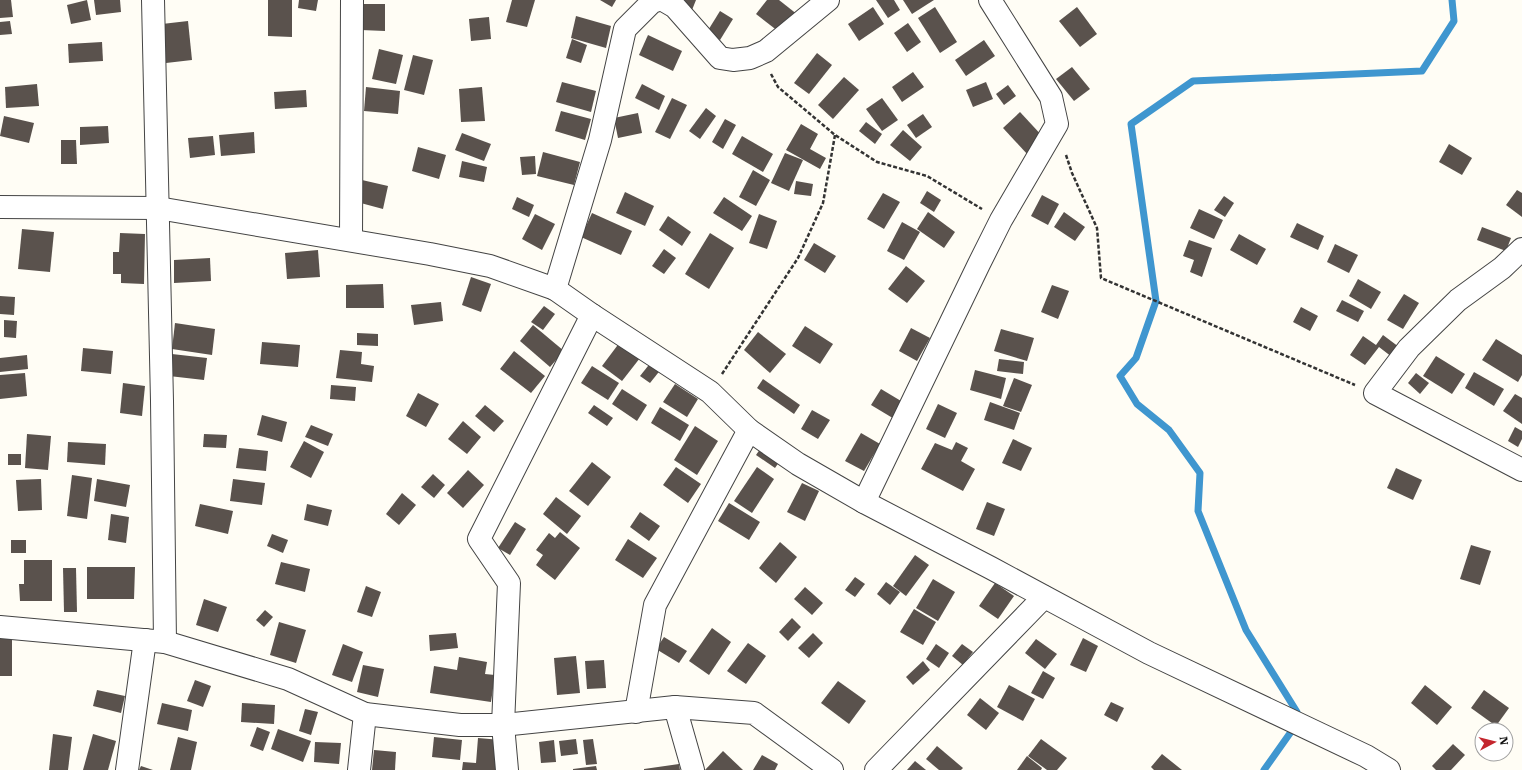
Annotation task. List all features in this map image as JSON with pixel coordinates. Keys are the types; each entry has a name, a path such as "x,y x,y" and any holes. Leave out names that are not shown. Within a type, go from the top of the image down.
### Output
{"street":[{"path":"127,770 155,641 158,208 153,0"},
{"path":"351,239 352,0"},
{"path":"555,289 600,140 625,29 656,0 675,7 720,58 733,60 750,58 766,51 828,0"},
{"path":"864,502 1001,220 1057,124 1051,97 990,0"},
{"path":"0,207 158,208 351,239 490,266 555,289 710,392 749,430 798,464 864,502 1149,653 1366,756 1389,770"},
{"path":"1522,250 1502,268 1458,300 1447,310 1409,348 1375,393 1522,470"},
{"path":"507,770 503,725 509,584 478,539 592,315"},
{"path":"636,712 655,605 749,430"},
{"path":"876,770 1044,597"},
{"path":"0,627 155,641 288,679 366,714 460,725 503,725 675,707 754,713 832,770"},
{"path":"675,707 693,770"},
{"path":"359,770 366,714"}],"path":[{"path":"766,51 769,69 778,87 835,135 877,162 927,176 1001,220"},
{"path":"1057,124 1072,173 1096,228 1101,278 1375,393"},
{"path":"710,392 798,258 823,203 835,135"}],"building":[{"path":"0,0 11,0 13,17 0,18"},
{"path":"87,0 91,20 71,24 67,5"},
{"path":"94,0 120,0 121,12 96,15"},
{"path":"268,0 292,0 292,37 268,36"},
{"path":"299,0 318,0 316,11 298,8"},
{"path":"512,0 535,0 527,27 506,22"},
{"path":"600,0 616,0 612,7"},
{"path":"672,0 696,0 692,10"},
{"path":"767,0 779,0 798,15 783,35 756,14"},
{"path":"876,0 894,0 900,10 888,18"},
{"path":"903,0 934,0 912,14"},
{"path":"362,4 385,4 385,31 361,30"},
{"path":"873,7 884,24 859,41 848,24"},
{"path":"935,7 957,42 940,53 918,18"},
{"path":"1077,7 1097,34 1080,47 1059,21"},
{"path":"720,11 733,19 720,40 707,32"},
{"path":"576,16 611,26 606,48 571,38"},
{"path":"489,17 491,39 471,41 469,19"},
{"path":"10,21 12,34 0,35 0,22"},
{"path":"188,21 192,60 166,63 162,24"},
{"path":"908,23 921,42 907,52 894,33"},
{"path":"648,35 682,51 673,71 639,55"},
{"path":"572,39 587,45 581,63 566,58"},
{"path":"984,40 995,56 966,76 955,60"},
{"path":"102,42 103,61 69,63 68,44"},
{"path":"379,49 403,55 396,84 372,79"},
{"path":"817,53 832,65 809,94 794,83"},
{"path":"413,55 433,60 424,95 404,90"},
{"path":"1072,67 1090,89 1074,101 1056,79"},
{"path":"913,72 924,87 902,102 892,87"},
{"path":"844,77 859,90 833,119 818,105"},
{"path":"562,82 596,91 591,112 556,102"},
{"path":"986,82 993,99 973,107 966,90"},
{"path":"37,84 39,106 6,108 5,87"},
{"path":"642,84 665,96 659,110 635,98"},
{"path":"1008,85 1016,96 1004,105 996,94"},
{"path":"366,87 400,91 398,114 364,111"},
{"path":"482,87 485,121 461,122 459,89"},
{"path":"306,90 307,107 275,109 274,92"},
{"path":"672,98 687,105 670,139 655,132"},
{"path":"882,98 898,120 882,131 866,109"},
{"path":"706,108 716,116 700,139 689,131"},
{"path":"561,111 591,119 585,140 555,131"},
{"path":"1020,112 1045,139 1028,155 1003,128"},
{"path":"638,113 642,133 618,138 614,118"},
{"path":"923,114 932,127 916,138 907,125"},
{"path":"4,116 34,123 29,143 0,136"},
{"path":"725,119 736,125 723,149 712,142"},
{"path":"866,122 882,134 875,144 859,131"},
{"path":"801,124 818,134 810,149 826,158 820,169 786,150"},
{"path":"108,126 109,143 80,145 80,127"},
{"path":"903,130 922,147 910,161 890,145"},
{"path":"254,132 255,153 221,156 219,135"},
{"path":"462,133 491,144 484,161 455,150"},
{"path":"213,136 215,155 190,158 188,138"},
{"path":"742,136 773,154 763,172 732,154"},
{"path":"61,140 76,140 77,164 61,164"},
{"path":"1449,144 1472,158 1462,175 1439,162"},
{"path":"418,147 446,155 439,179 412,171"},
{"path":"543,152 580,162 574,185 537,176"},
{"path":"785,153 803,160 789,191 771,183"},
{"path":"535,156 536,174 522,175 520,157"},
{"path":"462,161 487,167 484,182 459,177"},
{"path":"753,170 770,180 756,206 739,197"},
{"path":"362,180 388,186 383,209 357,202"},
{"path":"796,181 813,184 811,196 794,194"},
{"path":"1517,190 1522,193 1522,217 1506,205"},
{"path":"927,191 941,200 934,212 920,203"},
{"path":"625,192 654,206 645,226 616,213"},
{"path":"883,193 900,202 884,229 867,219"},
{"path":"1042,195 1059,204 1048,225 1031,216"},
{"path":"1224,196 1234,203 1225,217 1214,210"},
{"path":"517,197 534,205 529,217 512,209"},
{"path":"724,197 752,216 742,231 713,213"},
{"path":"1199,209 1223,220 1214,239 1190,228"},
{"path":"928,212 955,232 944,248 917,229"},
{"path":"1064,212 1085,227 1075,241 1054,227"},
{"path":"592,213 632,231 621,255 581,237"},
{"path":"535,214 555,224 542,250 522,239"},
{"path":"759,214 777,221 767,249 749,243"},
{"path":"668,216 691,232 682,246 659,230"},
{"path":"902,222 920,232 904,260 887,251"},
{"path":"1297,223 1324,236 1318,250 1290,237"},
{"path":"1482,227 1511,238 1506,251 1477,240"},
{"path":"22,229 54,232 50,272 18,269"},
{"path":"120,233 145,234 144,284 121,283 121,274 113,274 113,252 119,252"},
{"path":"710,233 734,248 709,289 685,274"},
{"path":"1239,234 1266,249 1257,265 1230,250"},
{"path":"1189,240 1212,248 1202,277 1190,272 1194,260 1183,256"},
{"path":"814,243 836,256 825,273 804,260"},
{"path":"1335,244 1358,255 1349,273 1327,262"},
{"path":"664,249 676,258 664,274 652,266"},
{"path":"318,250 320,277 287,279 285,253"},
{"path":"210,258 211,281 174,283 174,260"},
{"path":"906,266 925,281 907,303 888,289"},
{"path":"471,277 491,284 481,312 462,305"},
{"path":"1358,279 1381,292 1371,309 1349,296"},
{"path":"383,284 384,308 346,308 346,285"},
{"path":"1052,285 1069,291 1058,319 1041,312"},
{"path":"1404,294 1419,303 1403,329 1387,320"},
{"path":"0,296 15,297 14,315 0,314"},
{"path":"1342,300 1364,311 1358,322 1336,311"},
{"path":"441,302 443,321 414,325 411,305"},
{"path":"544,306 555,314 543,330 531,322"},
{"path":"1301,307 1318,316 1310,331 1293,322"},
{"path":"4,320 17,321 16,338 4,337"},
{"path":"175,323 215,329 212,355 172,349"},
{"path":"533,325 564,351 550,367 520,341"},
{"path":"805,326 833,344 820,364 792,346"},
{"path":"911,328 930,338 917,361 899,351"},
{"path":"1001,329 1034,338 1027,361 994,351"},
{"path":"758,332 786,354 770,373 744,350"},
{"path":"357,333 378,334 378,346 357,345"},
{"path":"1383,335 1399,347 1392,357 1379,347 1365,365 1350,355 1363,336 1376,345"},
{"path":"1496,339 1522,355 1522,375 1518,382 1482,360"},
{"path":"262,342 300,345 298,367 260,364"},
{"path":"620,342 640,358 622,381 602,366"},
{"path":"83,348 113,351 111,374 81,371"},
{"path":"340,350 362,352 361,364 374,366 372,382 336,378"},
{"path":"514,351 545,376 531,393 500,369"},
{"path":"172,354 207,358 204,380 169,376"},
{"path":"27,355 28,369 0,372 0,358"},
{"path":"1436,356 1465,374 1452,394 1423,376"},
{"path":"999,359 1024,362 1023,374 997,371"},
{"path":"652,361 662,368 650,383 640,376"},
{"path":"592,366 619,383 608,400 581,383"},
{"path":"975,370 1006,378 1001,399 970,390"},
{"path":"1474,372 1504,389 1494,406 1465,388"},
{"path":"25,373 27,396 0,399 0,375"},
{"path":"1416,373 1429,383 1420,394 1408,383"},
{"path":"1014,378 1032,385 1021,412 1003,406"},
{"path":"763,379 800,405 794,414 757,388"},
{"path":"123,383 145,386 142,416 120,413"},
{"path":"675,384 698,399 687,417 663,402"},
{"path":"331,385 356,387 355,401 330,399"},
{"path":"622,389 647,405 637,421 612,404"},
{"path":"881,389 906,404 896,420 871,405"},
{"path":"418,393 439,404 426,427 406,416"},
{"path":"1515,394 1522,398 1522,424 1503,411"},
{"path":"990,402 1020,413 1014,430 984,420"},
{"path":"938,404 957,413 945,438 926,429"},
{"path":"485,405 504,421 494,432 475,416"},
{"path":"594,405 613,418 607,426 588,413"},
{"path":"660,407 689,425 680,441 651,423"},
{"path":"812,410 830,420 818,439 801,429"},
{"path":"262,415 287,422 282,442 257,435"},
{"path":"463,421 481,437 467,454 448,439"},
{"path":"311,425 333,434 328,446 305,437"},
{"path":"695,426 718,441 697,475 674,460"},
{"path":"1515,427 1522,431 1522,439 1518,447 1508,441"},
{"path":"861,433 880,444 864,471 845,461"},
{"path":"27,434 51,436 48,470 25,468"},
{"path":"204,434 227,435 226,448 203,447"},
{"path":"1013,439 1032,448 1021,471 1002,463"},
{"path":"304,441 324,452 311,478 290,467"},
{"path":"68,442 106,444 105,465 67,462"},
{"path":"956,442 968,448 961,461 975,469 963,491 921,469 935,443 952,450"},
{"path":"763,445 782,458 775,468 756,455"},
{"path":"239,448 268,451 266,471 236,468"},
{"path":"8,454 21,454 21,465 8,465"},
{"path":"592,462 611,477 588,506 569,491"},
{"path":"676,467 701,484 688,503 663,485"},
{"path":"757,467 774,479 752,513 734,501"},
{"path":"1396,468 1422,480 1413,500 1387,488"},
{"path":"468,470 484,485 463,508 447,493"},
{"path":"433,474 445,485 434,498 421,487"},
{"path":"72,475 92,478 87,519 67,516"},
{"path":"41,479 42,510 18,511 16,480"},
{"path":"97,479 130,485 126,507 94,501"},
{"path":"233,479 265,483 262,505 230,501"},
{"path":"802,483 819,491 805,521 787,512"},
{"path":"402,493 416,505 399,525 386,514"},
{"path":"556,497 581,516 567,534 543,514"},
{"path":"987,502 1005,509 994,536 976,529"},
{"path":"729,503 760,522 749,540 718,521"},
{"path":"200,504 233,511 228,534 195,526"},
{"path":"307,504 332,510 328,526 304,520"},
{"path":"640,512 660,526 649,541 630,527"},
{"path":"111,514 129,517 126,543 108,540"},
{"path":"515,522 526,529 510,555 498,548"},
{"path":"560,532 580,548 555,580 536,565 543,555 536,550 549,533 555,538"},
{"path":"272,534 288,540 283,553 267,546"},
{"path":"628,539 657,558 643,578 615,560"},
{"path":"11,540 26,540 26,553 11,553"},
{"path":"780,542 797,557 776,583 759,568"},
{"path":"1471,545 1491,551 1480,585 1460,579"},
{"path":"915,555 929,565 906,596 893,586"},
{"path":"24,560 52,560 52,601 20,601 19,584 24,584"},
{"path":"281,562 310,569 305,592 275,584"},
{"path":"87,567 135,567 134,599 87,599"},
{"path":"63,568 76,568 77,612 64,612"},
{"path":"855,577 865,584 855,597 845,590"},
{"path":"933,579 955,592 938,621 916,608"},
{"path":"886,582 900,592 890,605 877,594"},
{"path":"995,583 1014,596 998,619 979,606"},
{"path":"366,586 381,592 372,617 357,612"},
{"path":"805,587 823,603 812,615 794,599"},
{"path":"204,599 227,607 218,632 196,625"},
{"path":"914,609 936,622 923,645 900,632"},
{"path":"265,610 273,617 264,627 256,620"},
{"path":"792,618 801,627 788,641 779,632"},
{"path":"279,622 306,630 296,663 270,655"},
{"path":"712,628 731,642 709,675 689,661"},
{"path":"456,633 458,648 430,651 429,635"},
{"path":"813,633 823,643 809,658 798,648"},
{"path":"664,637 687,651 679,663 656,649"},
{"path":"1083,638 1098,646 1086,672 1070,665"},
{"path":"0,639 12,639 12,676 0,676"},
{"path":"1036,639 1057,654 1045,669 1025,653"},
{"path":"748,643 766,656 746,684 727,671"},
{"path":"343,644 363,652 352,682 332,675"},
{"path":"936,644 949,653 939,668 926,659"},
{"path":"962,644 973,652 963,665 952,656"},
{"path":"576,656 580,693 557,695 554,658"},
{"path":"459,657 487,662 485,674 495,675 491,702 430,693 434,666 457,670"},
{"path":"604,660 606,688 587,689 585,661"},
{"path":"923,661 930,670 913,685 906,677"},
{"path":"363,665 384,669 378,697 357,692"},
{"path":"1043,671 1055,678 1043,699 1031,693"},
{"path":"195,680 211,686 203,707 187,701"},
{"path":"838,681 866,701 849,724 821,703"},
{"path":"1009,685 1035,699 1023,721 997,707"},
{"path":"1425,685 1452,707 1437,725 1411,703"},
{"path":"97,690 125,696 121,713 93,706"},
{"path":"1484,690 1509,708 1499,722 1490,722 1471,708"},
{"path":"980,698 999,713 986,730 967,715"},
{"path":"1111,702 1124,708 1117,722 1104,715"},
{"path":"162,703 192,710 188,731 157,724"},
{"path":"242,703 275,705 274,724 241,722"},
{"path":"305,709 318,712 311,735 299,731"},
{"path":"257,727 270,732 263,751 250,746"},
{"path":"278,729 311,741 303,762 271,749"},
{"path":"53,734 72,737 68,770 49,770"},
{"path":"93,734 116,741 108,770 83,770"},
{"path":"178,737 197,742 191,770 170,770"},
{"path":"434,737 462,740 460,760 432,757"},
{"path":"478,738 501,740 498,770 462,770 463,762 476,763"},
{"path":"576,739 578,754 561,756 559,741"},
{"path":"593,739 597,764 586,765 583,740"},
{"path":"1041,739 1067,758 1057,770 1047,770 1028,756"},
{"path":"554,740 556,762 541,763 539,742"},
{"path":"315,742 341,743 339,764 314,762"},
{"path":"1453,744 1465,755 1451,770 1436,770 1432,766"},
{"path":"937,746 963,768 961,770 939,770 926,759"},
{"path":"374,750 396,752 395,770 372,770"},
{"path":"723,751 743,770 705,770"},
{"path":"1162,754 1182,770 1154,770 1151,767"},
{"path":"762,755 778,764 775,770 753,770"},
{"path":"1027,756 1042,768 1041,770 1017,770"},
{"path":"915,761 926,770 907,770"},
{"path":"679,764 680,770 644,770 644,769"},
{"path":"141,766 153,770 139,770"},
{"path":"596,766 597,770 573,770 573,769"}],"waterway":[{"path":"1264,770 1293,729 1297,712 1246,630 1198,511 1200,473 1169,430 1137,404 1120,376 1136,358 1156,301 1131,124 1193,81 1422,71 1454,21 1452,0"}]}
